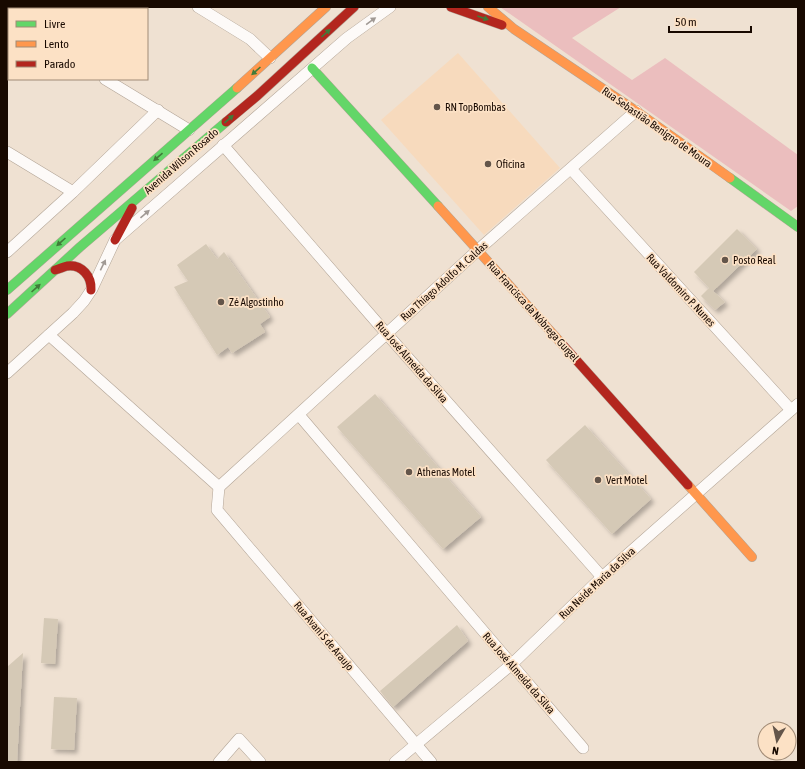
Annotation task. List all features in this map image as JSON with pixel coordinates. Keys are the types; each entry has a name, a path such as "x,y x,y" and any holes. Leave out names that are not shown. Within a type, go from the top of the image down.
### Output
{"main road":[{"name":"Avenida Wilson Rosado","path":"7,290 326,7"},
{"name":"Avenida Wilson Rosado","path":"7,314 55,270 257,96 354,7"},
{"path":"346,14 359,7"},
{"path":"451,7 514,29"},
{"path":"488,7 514,29"},
{"name":"Rua Sebastião Benígno de Moura","path":"514,29 636,111 798,227"},
{"name":"Rua Francisca da Nóbrega Gurgel","path":"312,68 478,250 752,557"},
{"path":"115,240 138,198"},
{"path":"55,270 67,266 73,266 81,270 92,282 91,290"}],"street":[{"path":"198,7 250,38 270,58"},
{"path":"7,373 73,313 91,290 115,240 347,38 390,7"},
{"path":"107,80 189,130"},
{"path":"7,252 73,192 158,110"},
{"name":"Rua Thiago Adolfo M. Caldas","path":"219,487 478,250 636,111"},
{"name":"Rua José Almeida da Silva","path":"223,145 386,333 602,577"},
{"path":"7,152 73,192"},
{"name":"Rua Valdomiro P. Nunes","path":"571,169 795,407"},
{"path":"49,335 219,487"},
{"name":"Rua Neide Maria da Silva","path":"395,762 512,664 602,577 795,407"},
{"name":"Rua José Almeida da Silva","path":"299,415 583,748"},
{"name":"Rua Avani S de Araujo","path":"219,487 217,510 431,762"},
{"path":"219,762 239,739 260,762"}],"shaded area":[{"path":"500,7 621,7 572,38 632,80 665,58 798,155 798,206 791,211"},
{"name":"Oficina","path":"458,53 560,168 484,235 381,120"}],"building":[{"name":"Posto Real","path":"737,229 757,249 713,291 725,302 715,310 701,296 709,288 694,272"},
{"name":"Zé Algostinho","path":"206,244 217,259 224,252 270,317 260,324 265,332 232,353 228,347 217,355 174,287 188,281 177,265"},
{"name":"Athenas Motel","path":"375,394 481,517 443,549 337,427"},
{"name":"Vert Motel","path":"585,425 651,499 612,534 546,460"},
{"path":"44,618 58,619 55,664 41,663"},
{"path":"457,625 468,641 393,707 380,691"},
{"path":"23,653 17,762 7,762 7,667"},
{"path":"54,697 77,698 74,750 51,749"}],"traffic: fast":[{"path":"312,68 438,206"},
{"path":"7,290 237,88"},
{"path":"7,314 80,247 226,122"},
{"path":"730,178 798,227"}],"traffic: slow":[{"path":"237,88 326,7"},
{"path":"488,7 514,29 636,111 730,178"},
{"path":"438,206 561,343"},
{"path":"688,485 752,557"}],"traffic: jam":[{"path":"226,122 257,96 354,7"},
{"path":"451,7 502,25"},
{"path":"115,240 132,208"},
{"path":"55,270 67,266 81,269 90,280 91,290"},
{"path":"561,343 688,485"}],"place":[{"name":"RN TopBombas","path":"437,107"},
{"name":"Oficina","path":"488,164"},
{"name":"Posto Real","path":"725,260"},
{"name":"Zé Algostinho","path":"221,302"},
{"name":"Athenas Motel","path":"409,472"},
{"name":"Vert Motel","path":"598,480"}]}
